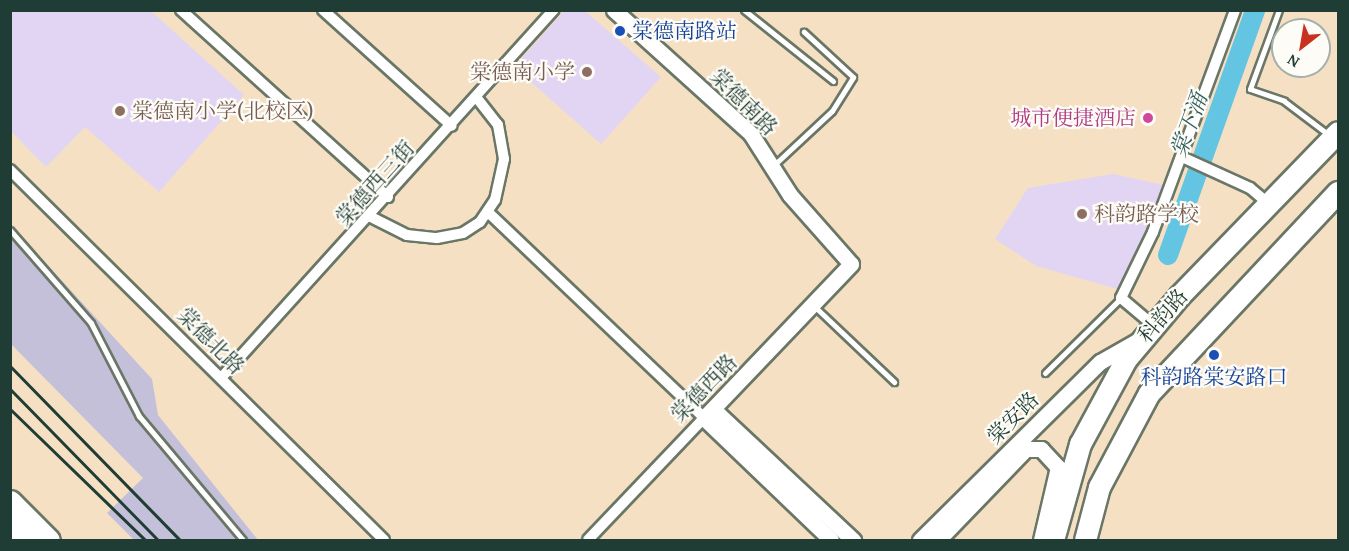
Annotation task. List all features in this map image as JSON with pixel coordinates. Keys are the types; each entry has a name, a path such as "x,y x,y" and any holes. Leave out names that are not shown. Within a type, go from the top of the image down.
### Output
{"highway":[{"name":"科韵路","path":"1053,540 1080,444 1113,379 1149,331 1335,135"},
{"name":"科韵路","path":"1085,540 1104,478 1149,393 1338,192"},
{"path":"10,501 48,540"},
{"path":"10,523 27,540"}],"street":[{"path":"181,10 388,197"},
{"path":"323,10 452,126"},
{"name":"棠德西三街","path":"220,378 371,217 554,10"},
{"name":"棠德南路","path":"614,10 738,121 774,165 790,195 851,264"},
{"path":"1149,331 1121,298 1182,157 1235,10"},
{"path":"371,217 407,235 437,238 463,233 488,212 502,175 503,143 498,125 477,98"},
{"path":"1182,157 1220,172 1269,204"},
{"name":"棠德北路","path":"10,170 384,540"},
{"path":"488,212 705,411 854,540"},
{"name":"棠德西路","path":"588,540 705,411 851,264"},
{"name":"棠安路","path":"920,540 1100,362 1149,331"},
{"path":"705,411 831,540"},
{"name":"棠安路","path":"938,540 1026,449 1041,449 1059,467 1041,540"}],"lane":[{"path":"744,10 833,81"},
{"path":"1279,10 1250,89 1284,101 1335,135"},
{"path":"774,165 832,111 853,77 804,32"},
{"path":"10,230 91,323 140,416 243,540"},
{"path":"1045,373 1121,298"},
{"path":"812,304 894,382"}],"shaded area":[{"name":"棠德南小学(北校区)","path":"10,11 151,11 244,95 159,192 85,127 46,167 11,131"},
{"name":"棠德南小学","path":"564,11 585,11 661,77 601,144 514,67"},
{"name":"科韵路学校","path":"1113,174 1164,185 1121,290 1036,266 995,239 1028,188"},
{"path":"10,224 152,379 158,415 258,540 134,540 107,513 143,478 11,344"}],"waterway":[{"name":"棠下涌","path":"1168,255 1255,10"}],"railway":[{"path":"10,366 180,540"},
{"path":"10,389 158,540"},
{"path":"10,409 145,540"}],"place":[{"name":"棠德南路站","path":"620,31"},
{"name":"棠德南小学","path":"587,72"},
{"name":"棠德南小学(北校区)","path":"120,111"},
{"name":"城市便捷酒店","path":"1148,118"},
{"name":"科韵路学校","path":"1082,214"},
{"name":"科韵路棠安路口","path":"1214,355"}]}
